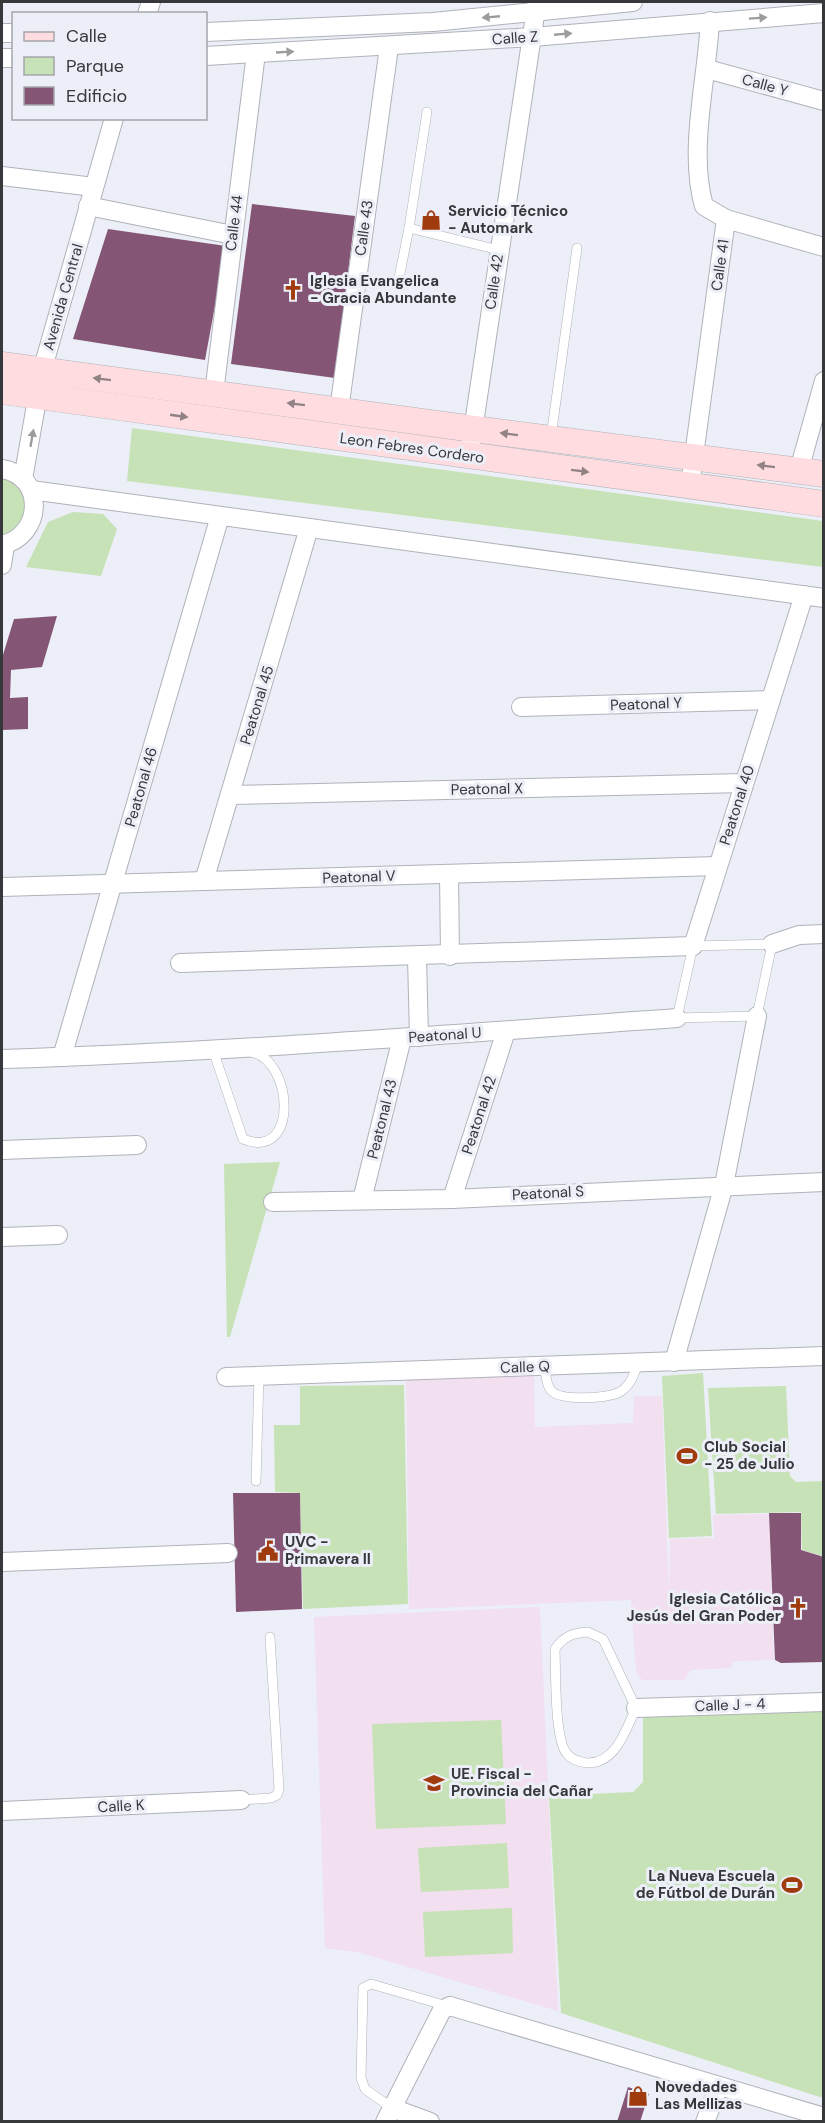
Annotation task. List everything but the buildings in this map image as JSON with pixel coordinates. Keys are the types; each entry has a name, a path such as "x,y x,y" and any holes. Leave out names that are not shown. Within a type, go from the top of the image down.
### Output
{"street":[{"name":"Calle Z","path":"207,32 433,22 537,7 633,2"},
{"name":"Calle 42","path":"470,457 499,250 537,7"},
{"name":"Calle Z","path":"207,56 389,47 824,13"},
{"name":"Calle 41","path":"690,485 726,219 704,206 699,191 697,150 707,69 710,21"},
{"name":"Calle 43","path":"339,410 389,47"},
{"name":"Calle 44","path":"214,393 256,54"},
{"name":"Calle Y","path":"707,69 824,101"},
{"name":"Avenida Central","path":"3,545 17,540 28,530 34,510 27,484 40,384 113,120"},
{"path":"2,176 94,187"},
{"path":"88,206 233,235"},
{"path":"726,219 824,247"},
{"name":"Leon Febres Cordero","path":"2,365 40,384 470,457 824,504"},
{"path":"811,472 824,381"},
{"name":"Leon Febres Cordero","path":"2,391 40,384 214,393 811,472"},
{"path":"2,469 27,484 220,516 824,598"},
{"name":"Peatonal 46","path":"62,1057 220,516"},
{"name":"Peatonal 45","path":"204,881 309,528"},
{"path":"2,565 3,545"},
{"name":"Peatonal 40","path":"693,946 804,595"},
{"name":"Peatonal Y","path":"521,707 771,700"},
{"name":"Peatonal X","path":"230,795 744,783"},
{"name":"Peatonal V","path":"2,887 717,866"},
{"path":"449,874 450,956"},
{"path":"772,944 799,935 824,934"},
{"path":"180,963 450,956 693,946"},
{"name":"Peatonal 43","path":"362,1200 410,1038 417,957"},
{"path":"674,1362 724,1185 757,1016"},
{"name":"Peatonal U","path":"2,1059 214,1051 677,1018"},
{"name":"Peatonal 42","path":"452,1198 506,1030"},
{"path":"2,1150 137,1145"},
{"name":"Peatonal S","path":"273,1202 452,1198 824,1182"},
{"path":"2,1237 58,1235"},
{"name":"Calle Q","path":"226,1377 824,1356"},
{"path":"2,1562 228,1553"},
{"name":"Calle J - 4","path":"636,1708 824,1702"},
{"name":"Calle K","path":"2,1811 242,1800"},
{"path":"430,2121 389,2115 442,2010 447,2006 824,2116"},
{"path":"705,2121 719,2086"}],"lane":[{"path":"398,283 427,112"},
{"path":"408,228 499,250"},
{"path":"551,439 577,248"},
{"path":"677,1018 757,1016 772,944 693,946"},
{"name":"Peatonal 40","path":"677,1018 693,946"},
{"path":"214,1051 259,1054 271,1062 280,1081 285,1104 277,1136 269,1142 256,1144 243,1139 214,1051"},
{"path":"544,1366 550,1389 557,1395 597,1397 618,1393 633,1380 638,1363"},
{"path":"256,1481 259,1376"},
{"path":"588,1632 603,1639 636,1708 614,1751 606,1758 583,1762 576,1761 566,1753 558,1713 555,1649 561,1640 575,1633 588,1632"},
{"path":"242,1800 271,1798 278,1795 279,1790 270,1637"},
{"path":"389,2115 365,2089 361,2078 363,1988 371,1984 447,2006"}],"shaded area":[{"path":"534,1373 535,1427 633,1423 634,1396 662,1396 669,1598 670,1539 714,1538 713,1515 769,1514 774,1660 733,1661 731,1668 691,1670 684,1680 642,1680 636,1672 631,1600 409,1609 406,1375"},
{"name":"UE. Fiscal - Provincia del Cañar","path":"540,1607 558,2011 357,1952 325,1948 314,1617"}],"green space":[{"path":"132,428 823,521 823,567 127,481"},
{"path":"2,473 25,488 27,520 2,541"},
{"path":"73,512 103,514 117,529 101,576 26,567 48,522"},
{"path":"280,1162 230,1337 227,1337 224,1164"},
{"name":"Club Social - 25 de Julio","path":"703,1373 712,1536 669,1538 662,1376"},
{"path":"404,1385 408,1604 303,1609 300,1493 275,1492 274,1425 300,1425 300,1386"},
{"path":"786,1386 790,1476 796,1482 823,1481 823,1556 802,1550 801,1512 716,1514 708,1388"},
{"path":"823,1706 823,2098 561,2013 549,1796 633,1792 643,1782 643,1713"},
{"path":"501,1720 506,1824 376,1829 372,1724"},
{"path":"507,1843 509,1888 421,1892 418,1848"},
{"path":"512,1908 513,1953 425,1957 423,1912"}],"place":[{"name":"Servicio Técnico - Automark","path":"431,220"},
{"name":"Iglesia Evangelica - Gracia Abundante","path":"293,290"},
{"name":"Club Social - 25 de Julio","path":"687,1456"},
{"name":"UVC - Primavera II","path":"268,1551"},
{"name":"Iglesia Católica Jesús del Gran Poder","path":"798,1608"},
{"name":"UE. Fiscal - Provincia del Cañar","path":"434,1783"},
{"name":"La Nueva Escuela de Fútbol de Durán","path":"792,1885"},
{"name":"Novedades Las Mellizas","path":"638,2096"}]}
